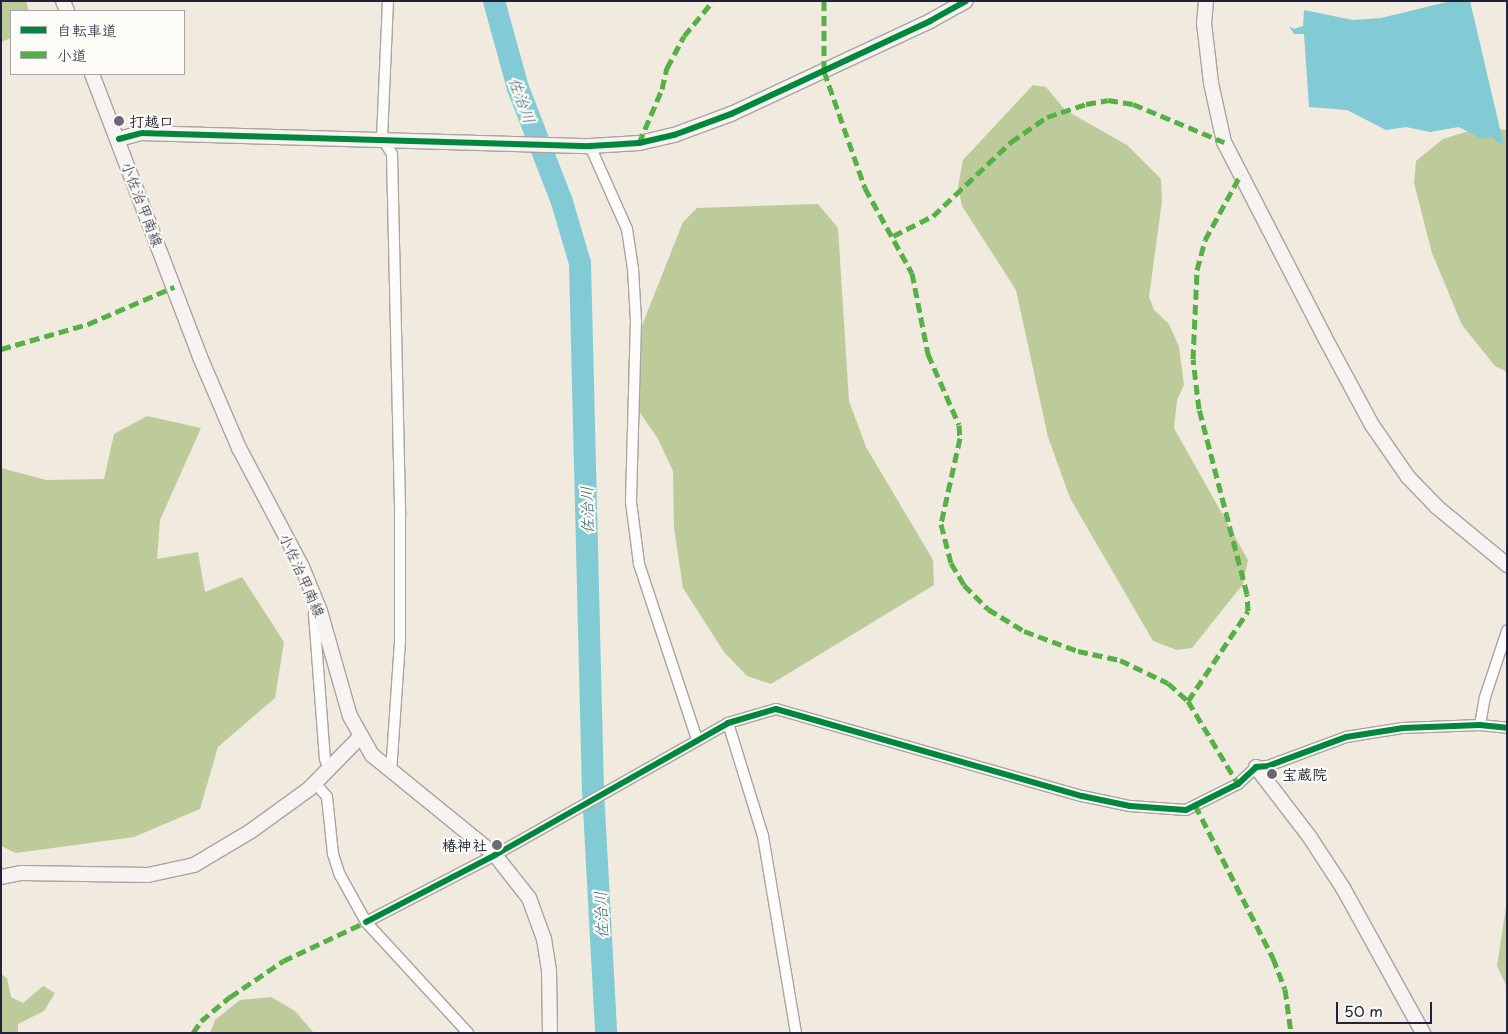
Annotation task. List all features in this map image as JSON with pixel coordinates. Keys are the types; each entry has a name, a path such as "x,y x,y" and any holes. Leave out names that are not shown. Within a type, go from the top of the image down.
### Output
{"street":[{"path":"388,1 382,138 392,154 400,505 400,641 391,772"},
{"path":"119,139 141,133 382,138 590,146 639,143 674,136 731,114 930,21 966,1"},
{"path":"1206,1 1204,23 1211,83 1224,142 1324,336 1372,425 1408,477 1437,507 1507,565"},
{"name":"小佐治甲南線","path":"92,75 119,139 200,357 239,448 302,567 320,611 350,716 372,755 495,855 529,898 544,939 548,970 550,1033"},
{"path":"590,146 627,229 633,269 636,321 631,502 639,564 697,739"},
{"path":"320,611 314,614 325,759 329,769"},
{"path":"1480,725 1485,697 1507,631"},
{"path":"366,922 495,855 697,739 728,723 776,709 1082,796 1130,806 1186,810 1238,784 1256,767 1268,766 1346,737 1403,728 1480,725 1507,728"},
{"path":"728,723 763,836 796,1033"},
{"path":"1,877 22,873 148,875 194,865 250,832 315,783 361,736"},
{"path":"1256,767 1344,888 1423,1033"},
{"path":"315,783 327,797 333,854 340,875 366,922 468,1033"}],"green space":[{"path":"1,1 26,1 29,10 10,10 10,38 1,42"},
{"path":"1033,85 1046,87 1065,110 1127,145 1161,179 1162,201 1149,297 1154,310 1169,324 1179,347 1184,385 1177,400 1174,428 1248,560 1243,584 1192,648 1177,650 1153,641 1070,498 1048,437 1016,290 962,206 958,187 963,160"},
{"path":"1482,127 1507,130 1507,372 1495,366 1462,325 1432,253 1414,183 1416,161 1443,139"},
{"path":"818,204 838,228 849,401 866,447 933,560 934,585 771,684 747,676 724,652 683,588 674,528 673,471 658,439 628,395 628,361 683,222 697,208"},
{"path":"147,416 201,428 160,520 157,559 198,552 205,592 242,577 284,642 275,698 218,747 200,809 134,837 16,853 1,846 1,468 46,480 104,479 114,434"},
{"path":"1507,907 1507,987 1497,966"},
{"path":"1,974 7,978 11,997 23,1003 43,986 55,993 44,1011 18,1024 18,1033 1,1033"},
{"path":"271,997 295,1011 314,1033 210,1033 215,1020 240,1000"}],"water":[{"path":"1451,1 1470,1 1504,146 1491,137 1482,139 1459,127 1430,132 1406,127 1386,130 1347,110 1309,107 1304,34 1294,34 1289,26 1294,29 1303,26 1304,10 1353,20 1381,18"}],"waterway":[{"name":"佐治川","path":"494,1 518,88 562,202 580,263 593,790 606,1033"}],"marked path":[{"path":"639,143 662,89 667,68 684,36 713,1"},
{"path":"824,1 824,71 865,188 912,273 928,354 959,425 960,438 941,524 951,563 964,585 988,609 1024,631 1078,651 1120,660 1168,683 1188,701 1238,784"},
{"path":"893,236 933,216 1011,142 1047,117 1086,104 1108,100 1133,104 1224,142"},
{"path":"1188,701 1248,611 1247,594 1199,409 1193,359 1197,270 1205,240 1241,174"},
{"path":"1,349 88,324 174,287"},
{"path":"1195,805 1273,958 1285,989 1291,1033"},
{"path":"193,1033 201,1021 230,997 283,961 366,922"}],"cycle path":[{"path":"119,139 141,133 590,146 639,143 674,135 731,114 930,21 966,1"},
{"path":"366,922 495,855 728,723 776,709 1082,796 1130,806 1186,810 1238,784 1256,767 1268,766 1346,737 1403,728 1480,725 1507,728"}],"place":[{"name":"打越口","path":"119,121"},
{"name":"宝蔵院","path":"1272,774"},
{"name":"椿神社","path":"497,845"}]}
